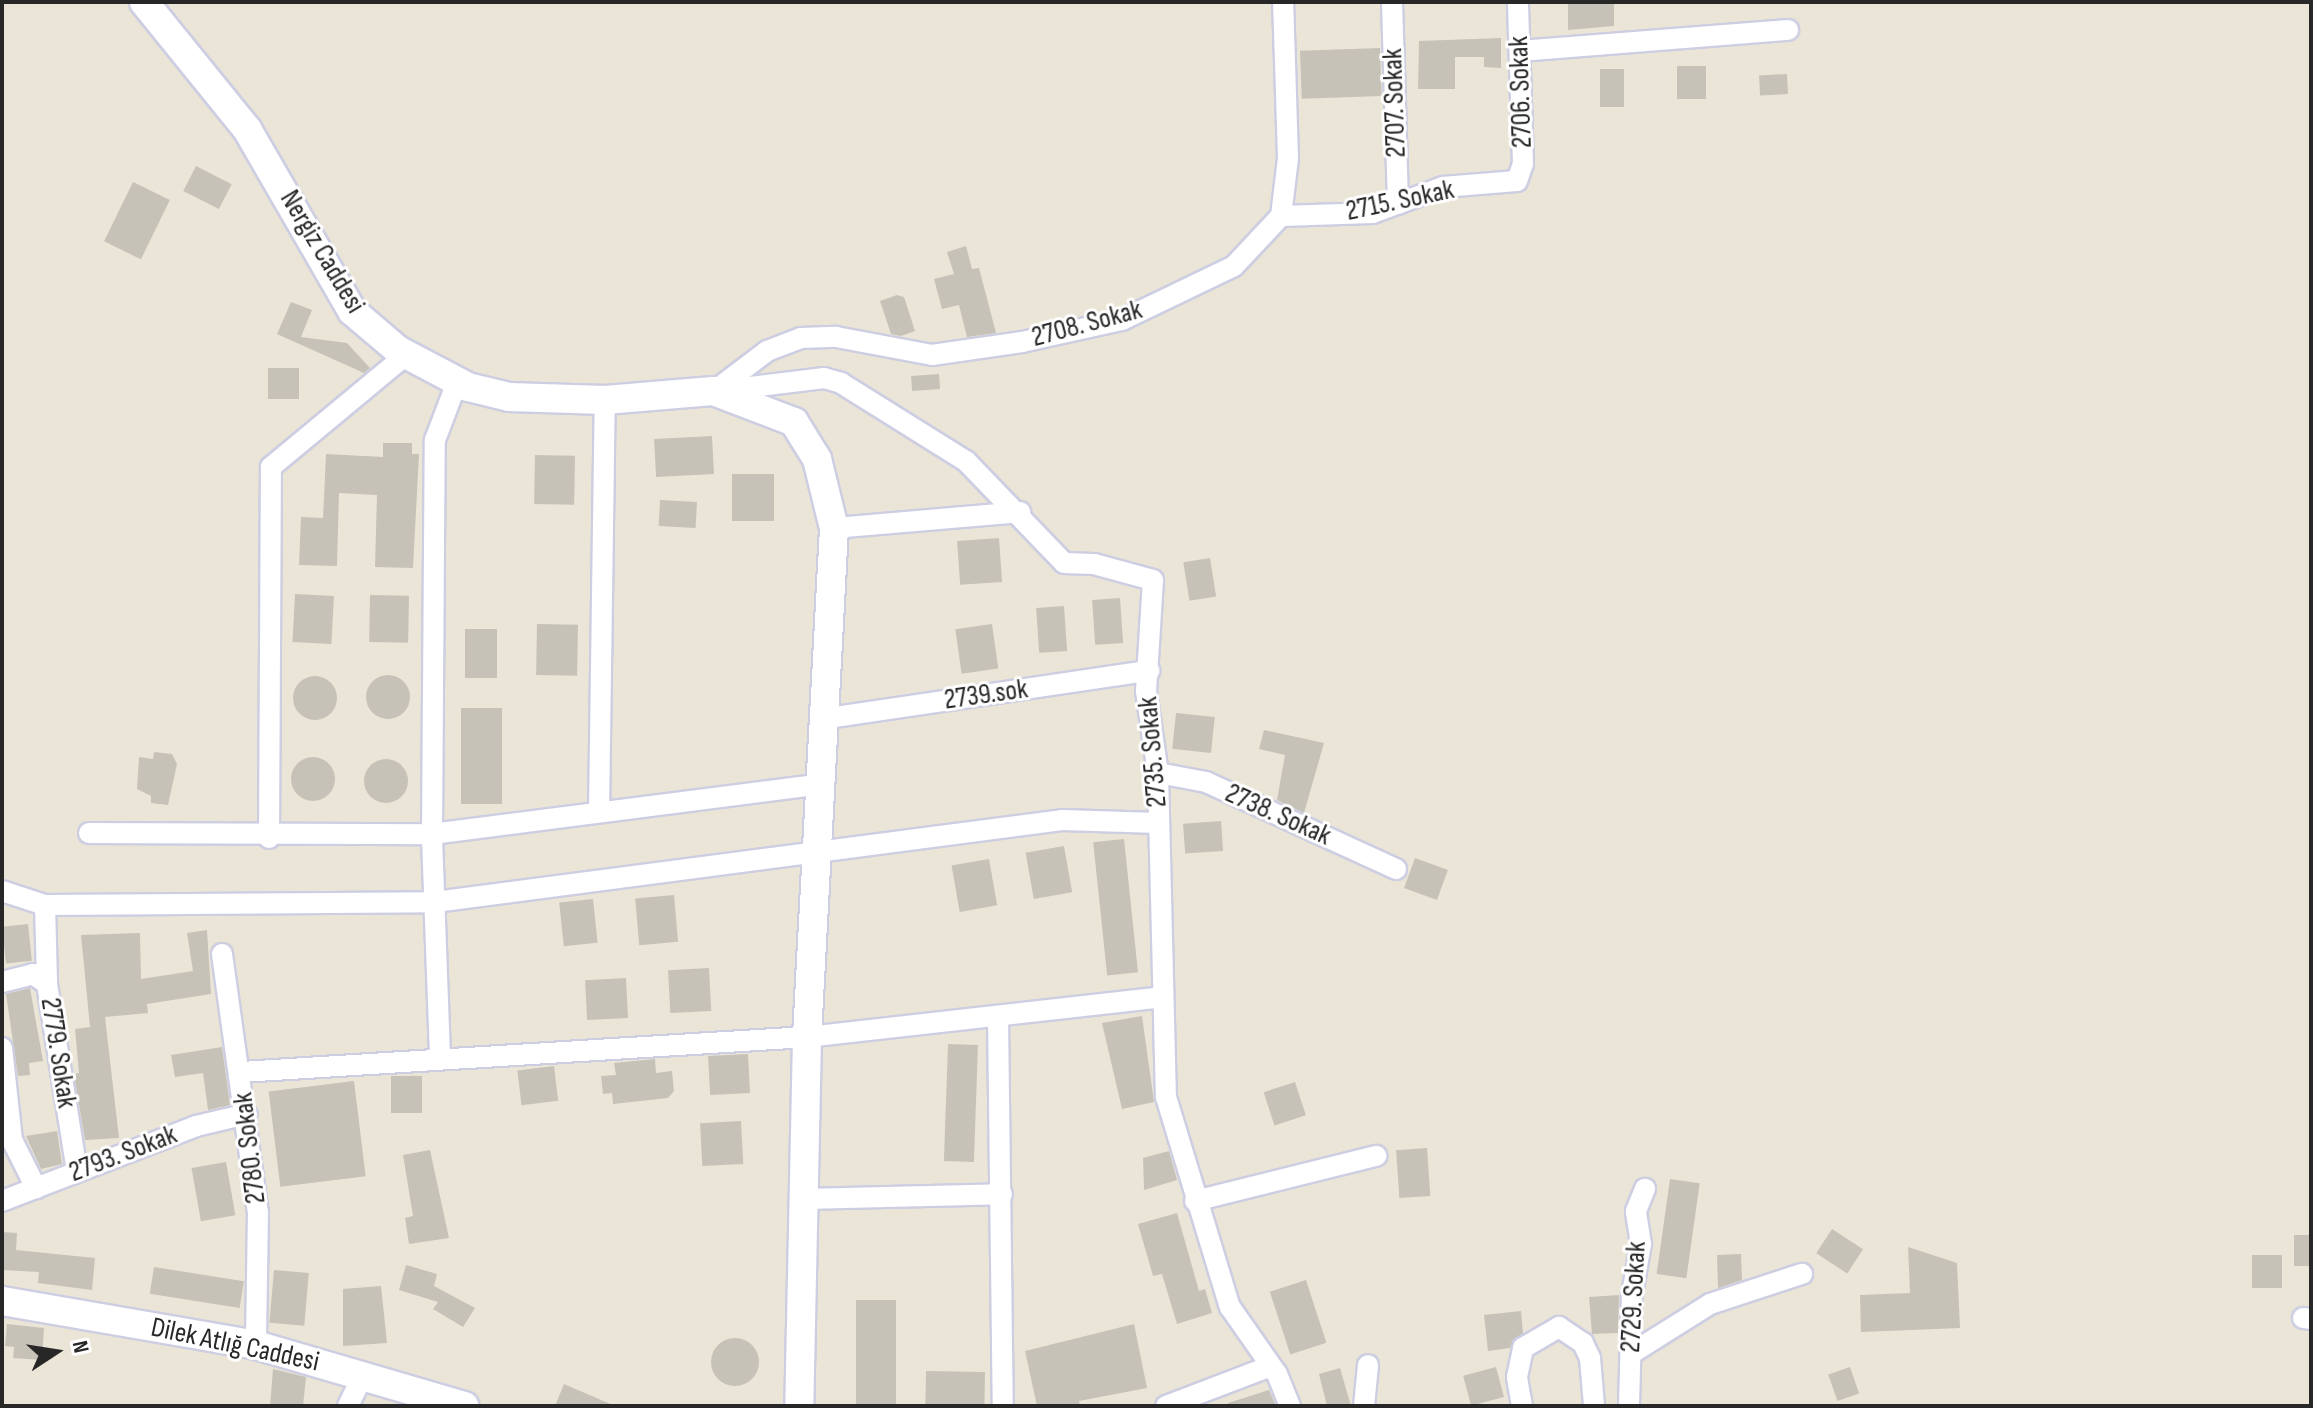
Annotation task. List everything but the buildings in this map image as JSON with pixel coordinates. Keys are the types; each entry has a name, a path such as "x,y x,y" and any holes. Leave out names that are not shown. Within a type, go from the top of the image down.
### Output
{"street":[{"name":"Nergiz Caddesi","path":"144,2 247,129 352,311 406,355 457,382 509,397 605,400 713,391"},
{"path":"1281,216 1288,158 1283,2"},
{"name":"2707. Sokak","path":"1392,2 1398,204"},
{"name":"2706. Sokak","path":"1517,181 1523,164 1518,2"},
{"path":"1520,51 1788,30"},
{"name":"2715. Sokak","path":"1281,216 1357,215 1443,187 1517,181"},
{"name":"2708. Sokak","path":"713,391 767,351 801,338 836,337 932,355 1122,320 1234,266 1281,216"},
{"path":"269,838 271,467 406,355"},
{"name":"2735. Sokak","path":"713,391 824,378 841,383 932,435 1020,512 1064,563 1094,564 1153,580 1149,671 1158,773 1166,1097 1195,1201 1230,1307 1271,1366 1290,1406"},
{"path":"440,1056 432,834 435,440 457,382"},
{"path":"713,391 794,422 817,459 834,528 822,719 820,857 807,1037 799,1406"},
{"path":"599,812 605,400"},
{"path":"834,528 1020,512"},
{"name":"2739.sok","path":"822,719 1149,671"},
{"name":"2738. Sokak","path":"1158,773 1206,782 1396,869"},
{"path":"89,833 269,838 432,834 820,784"},
{"path":"2,891 45,905 435,902 820,857 1062,820 1159,823"},
{"path":"45,905 47,984"},
{"name":"2780. Sokak","path":"222,954 247,1114 258,1212 256,1345"},
{"name":"2779. Sokak","path":"2,982 33,974 47,984 77,1172"},
{"path":"241,1072 440,1056 807,1037 1163,997"},
{"path":"998,1016 1003,1406"},
{"name":"2779. Sokak","path":"2,1048 12,1140 36,1188"},
{"name":"2793. Sokak","path":"2,1201 216,1119 247,1114"},
{"path":"1195,1201 1376,1156"},
{"name":"2729. Sokak","path":"1629,1406 1632,1294 1641,1244 1636,1211 1645,1189"},
{"path":"803,1199 1002,1194"},
{"path":"1632,1353 1710,1304 1802,1274"},
{"name":"Dilek Atlığ Caddesi","path":"2,1301 256,1345 364,1373 399,1395 464,1406"},
{"path":"1522,1406 1517,1377 1523,1348 1547,1329 1559,1327 1583,1343 1590,1358 1594,1406"},
{"path":"1364,1406 1368,1365"},
{"path":"1166,1406 1271,1366"},
{"path":"348,1406 364,1373"}]}
